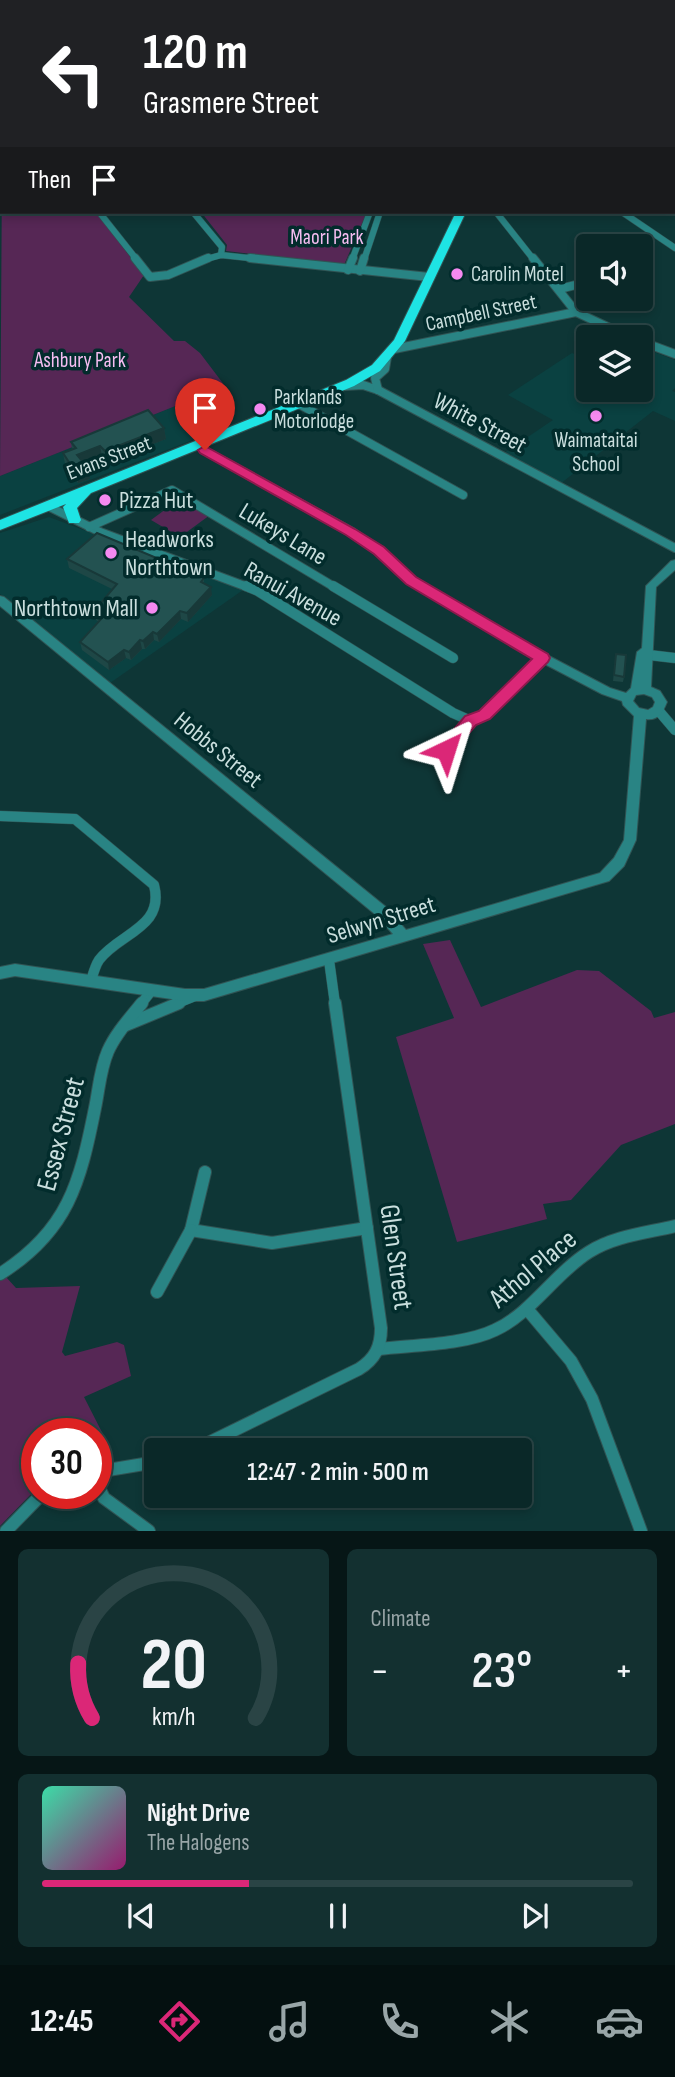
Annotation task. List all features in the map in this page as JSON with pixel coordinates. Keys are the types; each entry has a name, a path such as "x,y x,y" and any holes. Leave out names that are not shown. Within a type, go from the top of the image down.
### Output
{"highway":[{"name":"Evans Street","path":"0,525 341,387 368,373 390,353 460,214"},
{"path":"74,520 70,507 90,488"}],"street":[{"path":"101,214 150,277 169,276 199,260 220,255 429,278"},
{"path":"194,214 222,247 220,255"},
{"path":"348,270 369,214"},
{"path":"360,271 379,214"},
{"path":"498,214 576,312 604,325"},
{"path":"625,214 674,246"},
{"path":"559,289 576,285"},
{"name":"Campbell Street","path":"390,353 418,344 576,312"},
{"path":"653,346 675,354"},
{"path":"379,390 375,378 385,369 390,353"},
{"name":"White Street","path":"341,387 363,385 379,390 675,548"},
{"path":"299,404 463,495"},
{"path":"199,444 207,452 351,532 379,551 411,580 542,658 606,691 636,692 659,698 658,710 675,730"},
{"name":"Lukeys Lane","path":"89,527 172,490 453,658"},
{"name":"Ranui Avenue","path":"48,506 89,527 258,591 453,713 471,721"},
{"path":"658,710 650,715 639,714 628,706 636,692 647,652 651,586 675,564"},
{"name":"Hobbs Street","path":"0,600 381,911 404,937"},
{"path":"647,652 675,658"},
{"path":"446,750 471,721 484,715 542,658"},
{"name":"Selwyn Street","path":"0,973 15,970 195,996 329,960 604,877 619,862 629,840 639,714"},
{"path":"0,816 75,818 154,885 158,901 152,915 101,957 91,981"},
{"name":"Glen Street","path":"329,960 381,1328 379,1349"},
{"name":"Essex Street","path":"0,1274 18,1263 59,1223 85,1160 109,1049 152,990"},
{"path":"126,1025 195,996"},
{"path":"157,1292 191,1230 205,1172"},
{"name":"Athol Place","path":"379,1349 482,1336 506,1326 588,1252 616,1240 675,1226"},
{"path":"191,1230 272,1243 367,1228"},
{"path":"527,1309 583,1380 603,1422 641,1531"},
{"path":"218,1438 359,1369 369,1363 379,1349"},
{"path":"112,1469 144,1464"},
{"path":"112,1504 149,1531"},
{"path":"6,1531 27,1509"}],"shaded area":[{"name":"Waimataitai School","path":"653,352 675,360 675,388 672,391 675,392 675,421 653,411 560,484 504,453 553,420 508,395 572,353 576,355 576,402 653,402"},
{"path":"183,403 213,432 0,515 0,476"},
{"path":"49,517 243,590 110,683 0,594 0,533"}],"green space":[{"name":"Ashbury Park","path":"2,214 98,214 144,275 129,297 174,341 185,341 200,353 228,390 222,396 228,400 214,418 198,418 183,403 0,476"},
{"name":"Maori Park","path":"203,214 366,214 344,265 226,251 227,245"},
{"path":"181,498 210,515 180,537 151,520"},
{"path":"450,940 481,1007 577,970 599,971 651,1011 654,1018 675,1012 675,1124 621,1145 571,1200 543,1204 547,1219 457,1242 396,1037 454,1018 423,944"},
{"path":"6,1277 16,1288 80,1286 62,1352 65,1356 117,1342 124,1345 131,1376 84,1397 95,1418 21,1418 21,1504 0,1526 0,1281"}],"building":[{"path":"148,410 164,428 105,451 100,446 77,455 88,468 76,473 63,453 76,448 71,442"},
{"name":"Northtown Mall","path":"97,533 204,578 201,582 211,587 187,613 180,611 157,634 153,632 143,641 140,640 129,652 124,650 108,662 80,642 103,617 94,611 117,584 67,559"},
{"path":"616,654 626,655 624,677 614,675"}],"place":[{"name":"Carolin Motel","path":"457,274"},
{"name":"Parklands Motorlodge","path":"260,409"},
{"name":"Waimataitai School","path":"596,416"},
{"name":"Pizza Hut","path":"105,500"},
{"name":"Headworks Northtown","path":"111,553"},
{"name":"Northtown Mall","path":"152,608"}],"route":[{"path":"205,450 351,532 379,551 411,580 542,658 484,715 471,721 446,750"}]}
